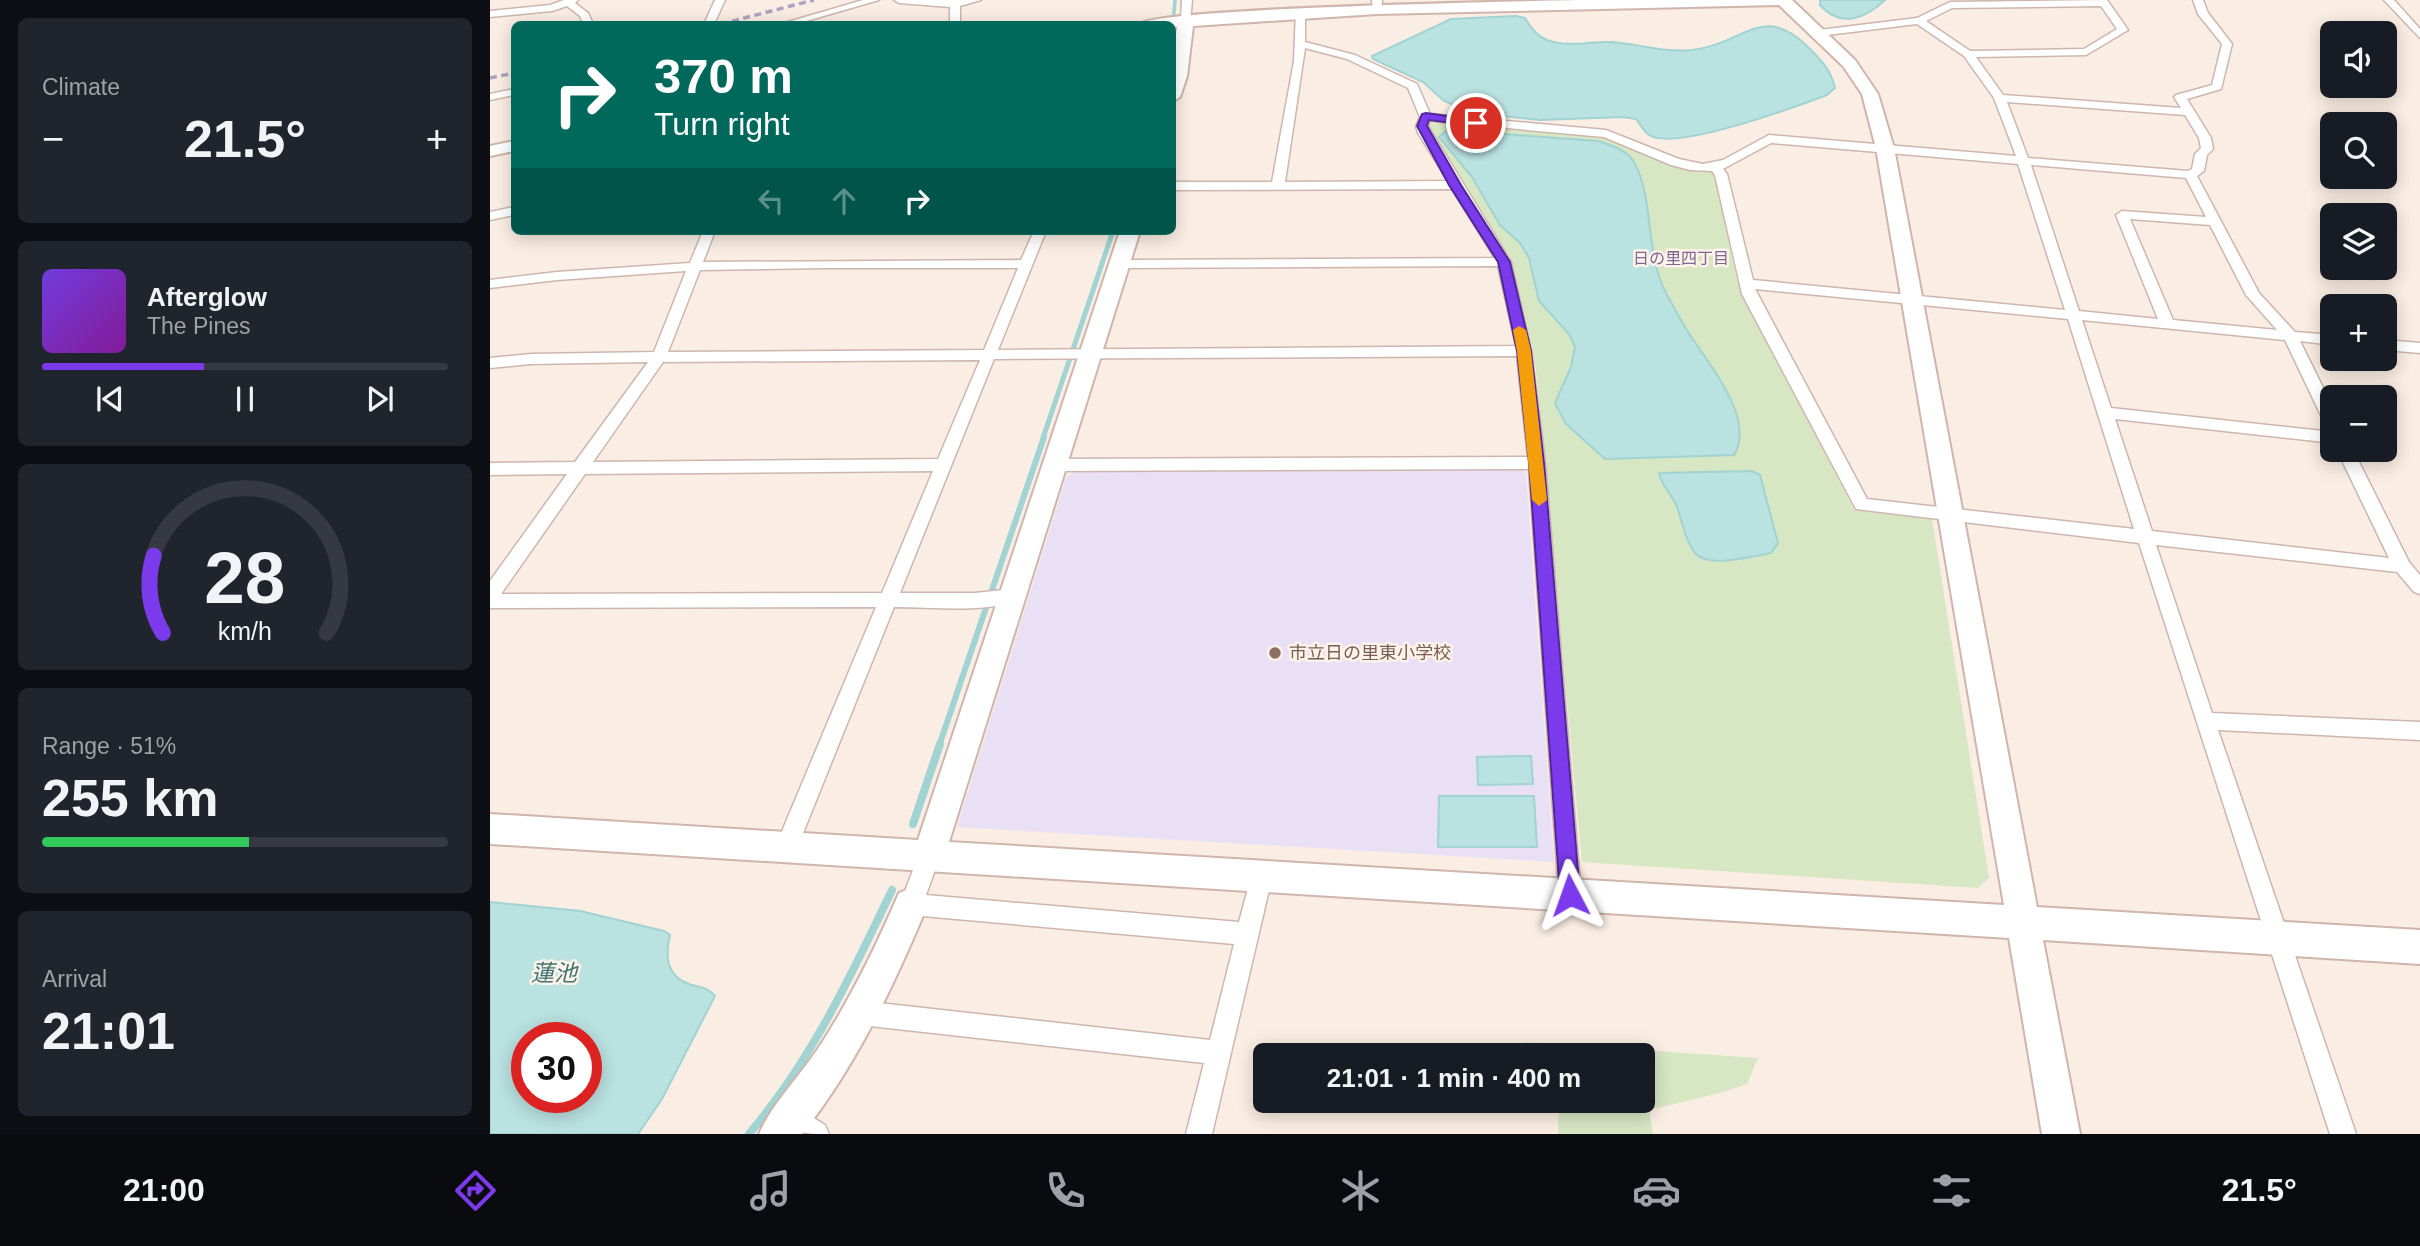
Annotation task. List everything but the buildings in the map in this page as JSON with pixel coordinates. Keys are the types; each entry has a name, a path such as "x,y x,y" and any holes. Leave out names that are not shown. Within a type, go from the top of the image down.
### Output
{"street":[{"path":"710,21 720,0"},
{"path":"797,21 874,0"},
{"path":"899,0 955,4 976,0"},
{"path":"1176,77 1178,21 1187,0"},
{"path":"1178,21 1377,4 1783,0 1849,63 1870,94 1885,148 2061,1134"},
{"path":"1426,117 1606,134 1628,141 1650,154 1681,163 1715,167 1769,139 2190,174 2198,171 2201,154 2207,149 2204,138 2180,97 2217,87 2227,44 2203,14 2199,0"},
{"path":"2389,0 2420,35"},
{"path":"490,14 552,8 572,1 587,21"},
{"path":"1819,33 1919,21 1950,5 2103,1 2123,30 2086,52 1968,54"},
{"path":"955,4 955,21"},
{"path":"1278,185 1301,44 1300,12"},
{"path":"1919,21 1968,54 2000,98 2023,160 2205,721 2343,1134"},
{"path":"1301,44 1351,57 1413,86 1426,117 1422,126 1424,133 1504,262 1524,351 1536,463 1570,895"},
{"path":"490,97 511,93"},
{"path":"2000,98 2190,113"},
{"path":"490,151 511,147"},
{"path":"1715,167 1721,174 1749,294 1862,505 2402,566"},
{"path":"2190,174 2253,295 2290,335 2320,397"},
{"path":"1176,186 1455,185"},
{"path":"490,216 511,212"},
{"path":"2168,324 2122,215 2215,222"},
{"path":"490,595 659,357 707,235"},
{"path":"786,848 1039,235"},
{"path":"796,1128 861,1013 911,904 929,856 1129,235"},
{"path":"1119,264 1504,262"},
{"path":"490,284 559,274 695,265 1027,264"},
{"path":"1747,284 2320,338"},
{"path":"2397,346 2420,348"},
{"path":"490,363 531,359 659,357 1524,351"},
{"path":"2105,413 2320,437"},
{"path":"2351,462 2402,566 2420,587"},
{"path":"1055,465 1536,463"},
{"path":"490,469 943,465"},
{"path":"490,601 888,598 975,600 1012,596"},
{"path":"2205,721 2420,731"},
{"path":"490,829 2420,947"},
{"path":"1199,1134 1261,877"},
{"path":"911,904 1248,934"},
{"path":"861,1013 1219,1053"}],"shaded area":[{"name":"市立日の里東小学校","path":"1520,468 1526,474 1554,862 957,827 1066,478 1075,472"}],"green space":[{"path":"1438,123 1606,136 1650,156 1714,173 1737,281 1854,510 1932,519 1989,878 1978,888 1582,862 1536,370 1510,257 1429,133 1429,125"},
{"path":"1655,1051 1758,1058 1747,1084 1655,1109"},
{"path":"1559,1113 1650,1113 1653,1134 1558,1134"}],"water":[{"path":"1820,0 1885,0 1862,16 1845,19 1828,12 1820,5"},
{"path":"1516,16 1525,18 1540,36 1555,42 1612,42 1671,50 1692,50 1710,46 1765,26 1778,28 1793,34 1818,57 1835,88 1827,95 1736,125 1709,133 1663,139 1649,135 1636,119 1623,117 1540,120 1473,113 1444,101 1423,82 1373,59 1372,56 1451,19"},
{"path":"1447,130 1598,141 1618,148 1631,158 1641,177 1645,193 1660,279 1683,325 1721,380 1736,411 1739,441 1734,455 1605,459 1566,424 1555,403 1571,367 1575,347 1569,334 1539,301 1529,258 1520,243 1500,225 1472,177 1439,137"},
{"path":"1752,471 1760,475 1778,543 1771,553 1721,561 1702,558 1690,544 1677,507 1659,473"},
{"path":"1531,756 1533,784 1478,785 1477,757"},
{"path":"1439,796 1534,796 1537,847 1438,847"},
{"name":"蓮池","path":"490,902 580,911 664,931 670,935 668,958 672,971 681,980 706,989 715,996 662,1099 638,1134 490,1134"}],"waterway":[{"path":"1173,21 1175,0"},
{"path":"1043,438 1112,235"},
{"path":"939,746 1044,437"},
{"path":"913,824 940,744"},
{"path":"749,1134 811,1047 845,986 892,890"}],"railway":[{"path":"733,21 814,0"},
{"path":"490,78 511,74"}],"slow traffic":[{"path":"1519,330 1524,351 1539,500"}],"place":[{"name":"市立日の里東小学校","path":"1275,653"}],"district":[{"name":"日の里四丁目","path":"1681,258"}],"route":[{"path":"1476,123 1426,117 1422,126 1455,185 1504,262 1524,351 1536,463 1570,895"}]}
